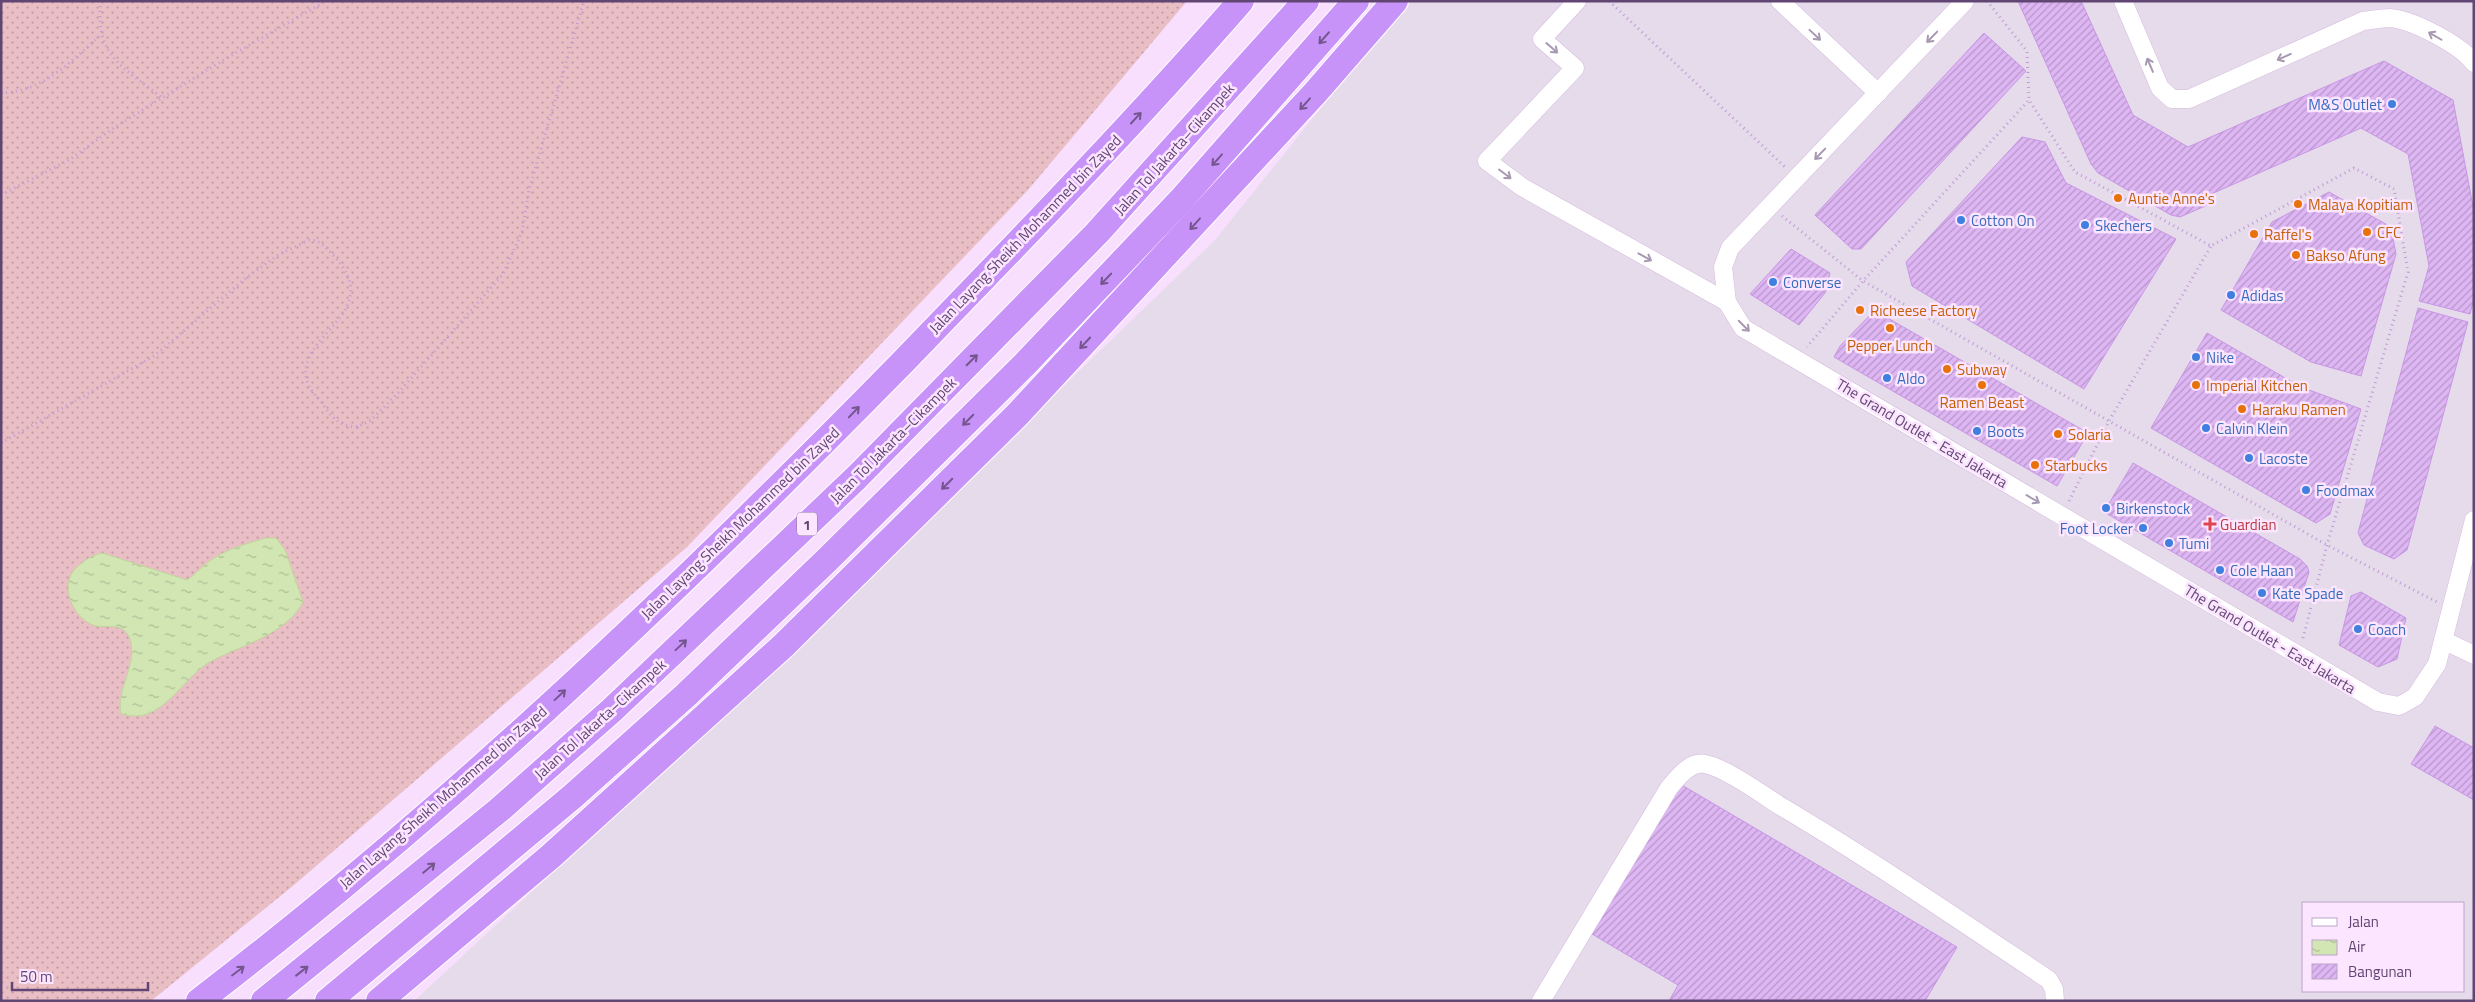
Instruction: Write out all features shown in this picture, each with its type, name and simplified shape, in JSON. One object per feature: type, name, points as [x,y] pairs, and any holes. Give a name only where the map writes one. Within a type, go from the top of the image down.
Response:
[{"type":"highway","name":"Jalan Layang Sheikh Mohammed bin Zayed","points":[[199,1001],[260,954],[492,758],[767,501],[999,264],[1188,62],[1241,1]]},
{"type":"highway","name":"Jalan Tol Jakarta–Cikampek","points":[[264,1001],[356,928],[513,798],[612,710],[842,492],[1097,233],[1306,1]]},
{"type":"highway","points":[[328,1001],[573,796],[686,695],[815,572],[1025,364],[1167,214],[1356,1]]},
{"type":"highway","points":[[379,1001],[551,856],[784,645],[1018,414],[1315,93],[1395,1]]},
{"type":"lane","points":[[1577,1],[1542,39],[1575,68],[1487,161],[1522,187],[1727,302]]},
{"type":"lane","points":[[1780,1],[1878,93]]},
{"type":"lane","name":"The Grand Outlet - East Jakarta","points":[[1966,1],[1730,248],[1723,267],[1727,302],[1743,328],[2378,702],[2399,706],[2415,697],[2437,664],[2451,609],[2469,554],[2474,520]]},
{"type":"lane","points":[[2123,1],[2160,88],[2172,99],[2189,99],[2363,21],[2390,18],[2416,25],[2467,54],[2474,64]]},
{"type":"lane","points":[[2443,640],[2474,655]]},
{"type":"lane","points":[[1541,1001],[1669,788],[1682,772],[1704,764],[1739,781],[1850,847],[2049,980],[2054,989],[2055,1001]]},
{"type":"path","points":[[101,1],[100,35],[106,48],[115,60],[162,98]]},
{"type":"path","points":[[1,195],[69,160],[162,98],[326,1]]},
{"type":"path","points":[[1,443],[154,356],[246,278],[278,255],[309,240],[323,245],[342,265],[349,284],[349,299],[346,310],[315,348],[306,368],[306,378],[332,419],[339,423],[358,427],[371,420],[398,393],[503,274],[514,253],[522,232],[529,190],[584,1]]},
{"type":"path","points":[[1609,1],[1797,178]]},
{"type":"path","points":[[1986,1],[2027,51],[2029,100],[2075,172],[2211,246]]},
{"type":"path","points":[[1,93],[30,89],[60,71],[100,35]]},
{"type":"path","points":[[1796,359],[1864,281],[2029,100]]},
{"type":"path","points":[[2062,516],[2109,421],[2211,246],[2354,168],[2394,190],[2408,272],[2326,545],[2299,655]]},
{"type":"path","points":[[1770,206],[1864,281],[2326,545],[2451,609]]},
{"type":"shaded area","points":[[1,1],[1187,1],[1028,190],[687,547],[294,885],[151,1001],[1,1001]]},
{"type":"shaded area","points":[[1407,1],[2474,1],[2474,1001],[414,1001],[714,723],[1215,240]]},
{"type":"water","points":[[266,538],[276,538],[285,550],[303,602],[295,614],[285,623],[261,638],[208,663],[169,700],[154,711],[138,716],[121,714],[121,696],[131,661],[131,643],[125,631],[120,628],[93,625],[79,615],[70,600],[68,591],[71,575],[76,568],[94,555],[102,553],[187,580],[208,562],[224,552]]},
{"type":"building","points":[[2018,1],[2081,1],[2133,115],[2188,147],[2384,61],[2453,100],[2474,212],[2474,298],[2470,314],[2419,301],[2429,266],[2408,154],[2361,128],[2209,195],[2212,203],[2180,217],[2171,215],[2098,173],[2091,164]]},
{"type":"building","points":[[1984,33],[2026,71],[1861,249],[1852,249],[1815,215]]},
{"type":"building","points":[[2022,137],[2045,142],[2066,183],[2176,239],[2084,389],[1912,286],[1906,262]]},
{"type":"building","points":[[2329,192],[2391,227],[2396,254],[2361,376],[2311,362],[2221,310],[2272,222]]},
{"type":"building","points":[[1791,249],[1830,273],[1825,293],[1799,325],[1750,294]]},
{"type":"building","points":[[2418,308],[2468,322],[2407,550],[2394,559],[2364,545],[2358,533]]},
{"type":"building","points":[[1879,313],[2088,433],[2057,486],[1834,357],[1840,346],[1871,314]]},
{"type":"building","points":[[2207,333],[2301,387],[2361,409],[2330,514],[2316,523],[2151,428]]},
{"type":"building","points":[[2133,463],[2300,559],[2307,566],[2309,572],[2293,622],[2104,512]]},
{"type":"building","points":[[2361,592],[2406,618],[2397,659],[2378,667],[2339,645],[2351,596]]},
{"type":"building","points":[[2435,726],[2474,748],[2474,800],[2411,764]]},
{"type":"building","points":[[1680,784],[1957,947],[1925,1001],[1669,1001],[1678,985],[1592,934]]},
{"type":"place","name":"M&S Outlet","points":[[2392,104]]},
{"type":"place","name":"Auntie Anne's","points":[[2118,198]]},
{"type":"place","name":"Malaya Kopitiam","points":[[2298,204]]},
{"type":"place","name":"Cotton On","points":[[1961,220]]},
{"type":"place","name":"Skechers","points":[[2085,225]]},
{"type":"place","name":"CFC","points":[[2367,232]]},
{"type":"place","name":"Raffel's","points":[[2254,234]]},
{"type":"place","name":"Bakso Afung","points":[[2296,255]]},
{"type":"place","name":"Converse","points":[[1773,282]]},
{"type":"place","name":"Adidas","points":[[2231,295]]},
{"type":"place","name":"Richeese Factory","points":[[1860,310]]},
{"type":"place","name":"Pepper Lunch","points":[[1890,328]]},
{"type":"place","name":"Nike","points":[[2196,357]]},
{"type":"place","name":"Subway","points":[[1947,369]]},
{"type":"place","name":"Aldo","points":[[1887,378]]},
{"type":"place","name":"Ramen Beast","points":[[1982,385]]},
{"type":"place","name":"Imperial Kitchen","points":[[2196,385]]},
{"type":"place","name":"Haraku Ramen","points":[[2242,409]]},
{"type":"place","name":"Calvin Klein","points":[[2206,428]]},
{"type":"place","name":"Boots","points":[[1977,431]]},
{"type":"place","name":"Solaria","points":[[2058,434]]},
{"type":"place","name":"Lacoste","points":[[2249,458]]},
{"type":"place","name":"Starbucks","points":[[2035,465]]},
{"type":"place","name":"Foodmax","points":[[2306,490]]},
{"type":"place","name":"Birkenstock","points":[[2106,508]]},
{"type":"place","name":"Guardian","points":[[2210,524]]},
{"type":"place","name":"Foot Locker","points":[[2143,528]]},
{"type":"place","name":"Tumi","points":[[2169,543]]},
{"type":"place","name":"Cole Haan","points":[[2220,570]]},
{"type":"place","name":"Kate Spade","points":[[2262,593]]},
{"type":"place","name":"Coach","points":[[2358,629]]}]
